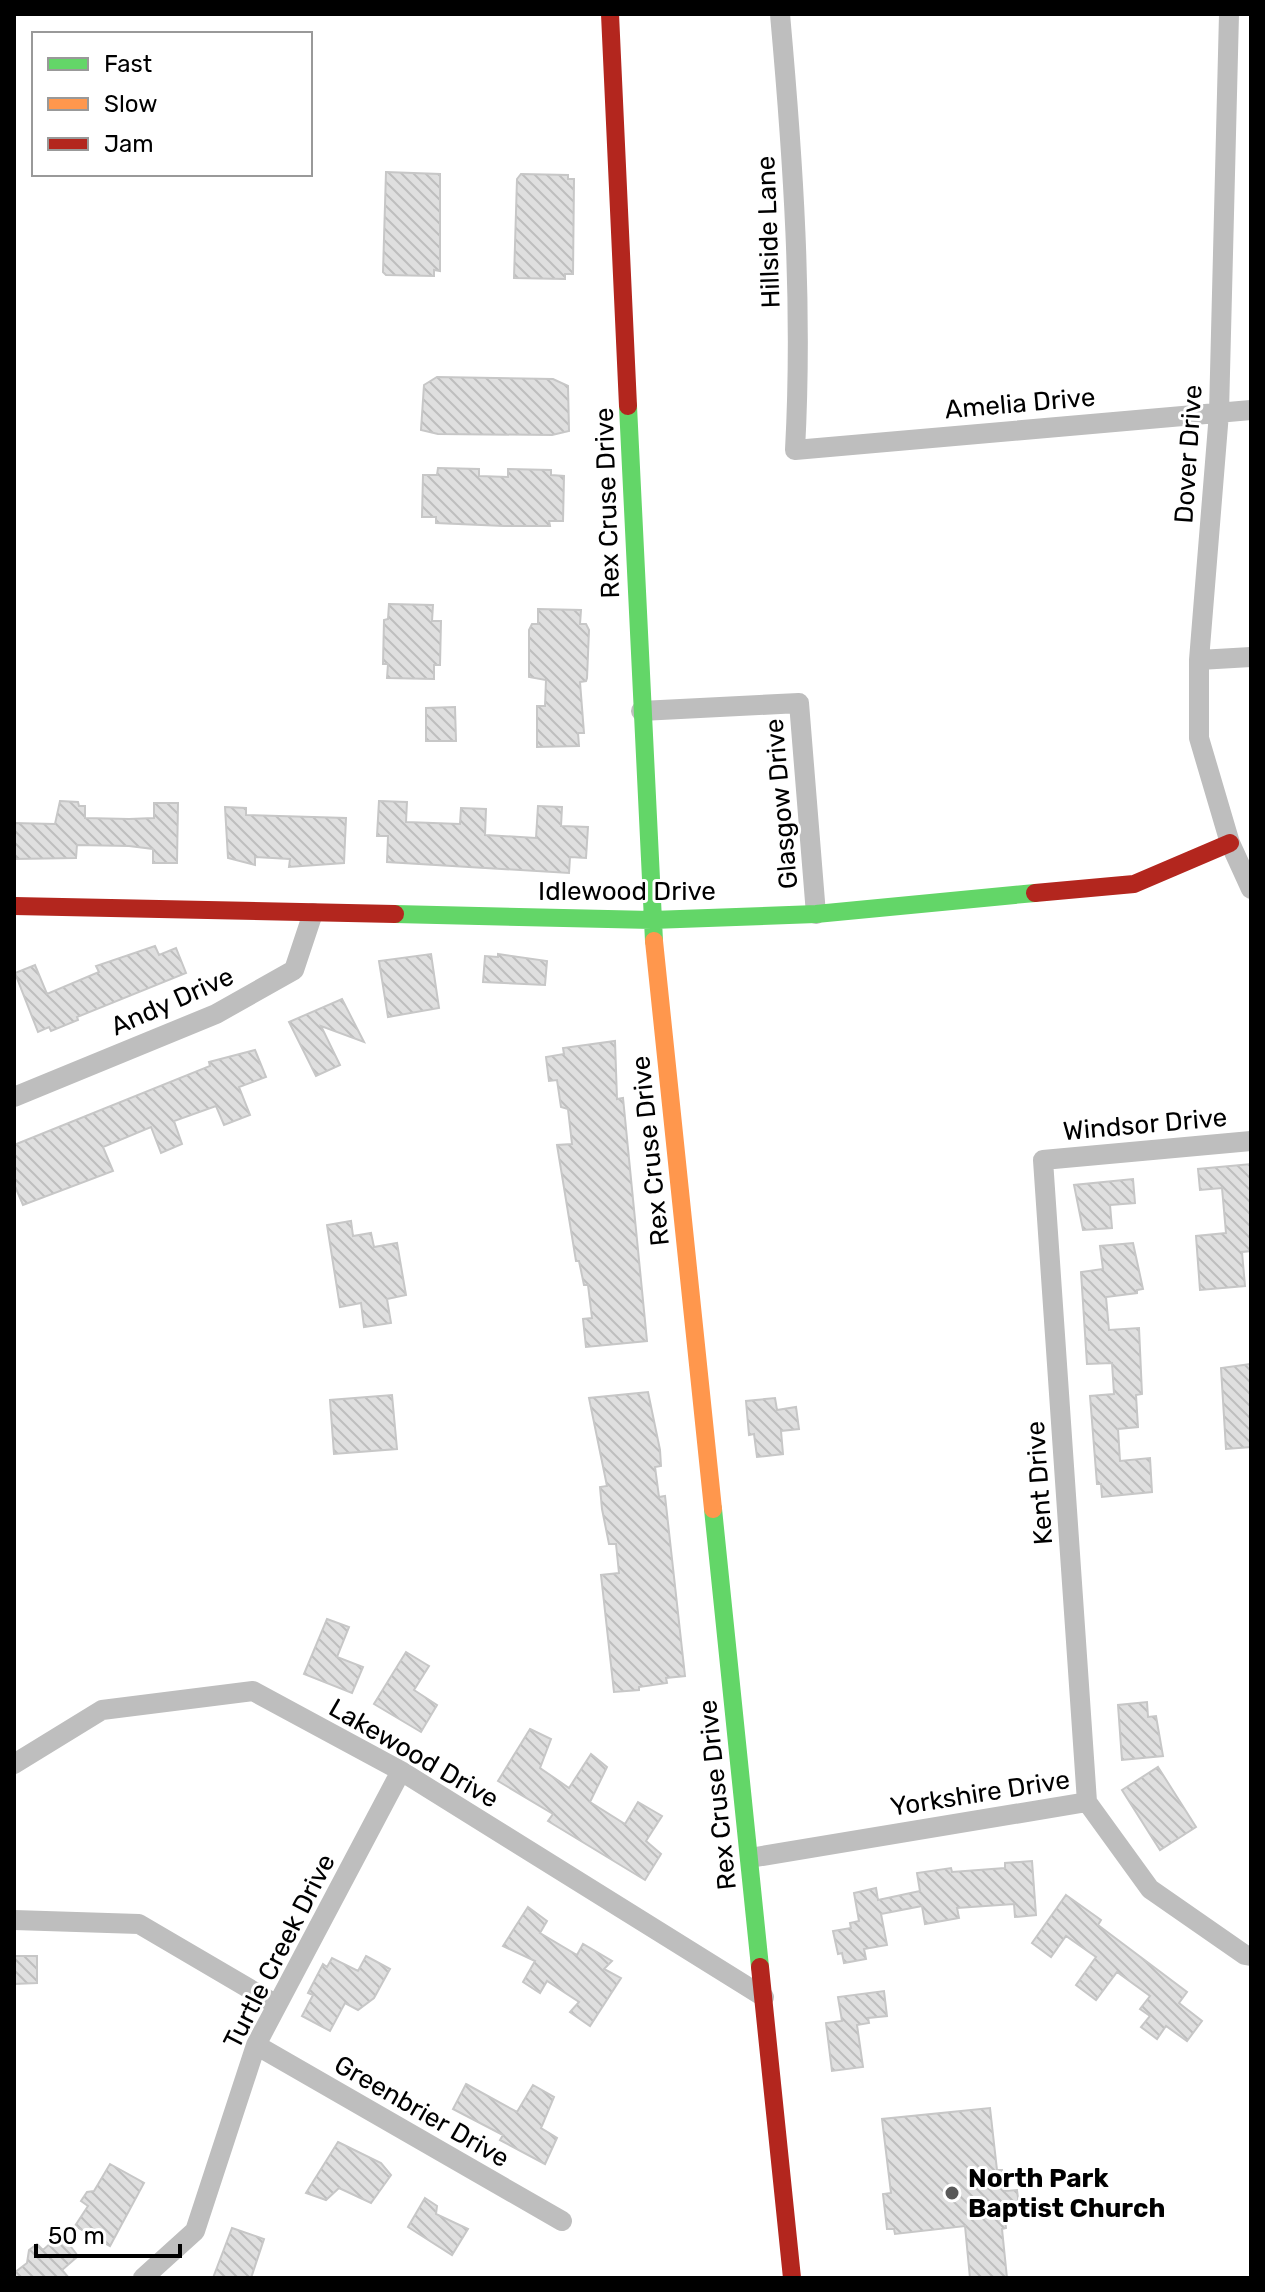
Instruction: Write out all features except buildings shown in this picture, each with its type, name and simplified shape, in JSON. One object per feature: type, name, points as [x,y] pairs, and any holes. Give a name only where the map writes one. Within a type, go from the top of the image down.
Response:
[{"type":"street","name":"Rex Cruse Drive","points":[[610,14],[652,920],[792,2278]]},
{"type":"street","name":"Hillside Lane","points":[[780,14],[795,178],[798,381],[795,450]]},
{"type":"street","name":"Dover Drive","points":[[1229,14],[1219,413],[1199,660],[1199,738],[1230,843],[1251,889]]},
{"type":"street","name":"Amelia Drive","points":[[795,450],[1251,410]]},
{"type":"street","points":[[1199,660],[1251,657]]},
{"type":"street","name":"Glasgow Drive","points":[[641,711],[799,703],[816,914]]},
{"type":"street","name":"Idlewood Drive","points":[[14,906],[652,920],[816,914],[1134,884],[1230,843]]},
{"type":"street","name":"Andy Drive","points":[[14,1097],[216,1014],[294,970],[313,913]]},
{"type":"street","name":"Windsor Drive","points":[[1043,1160],[1251,1141]]},
{"type":"street","name":"Kent Drive","points":[[1043,1160],[1087,1802]]},
{"type":"street","name":"Lakewood Drive","points":[[14,1764],[102,1710],[253,1691],[401,1771],[764,1997]]},
{"type":"street","name":"Turtle Creek Drive","points":[[143,2278],[195,2231],[256,2045],[401,1771]]},
{"type":"street","name":"Yorkshire Drive","points":[[750,1858],[1087,1802],[1150,1889],[1245,1955],[1251,1956]]},
{"type":"street","points":[[14,1920],[139,1924],[277,2005]]},
{"type":"street","name":"Greenbrier Drive","points":[[256,2045],[562,2221]]},
{"type":"traffic: fast","points":[[628,406],[654,941]]},
{"type":"traffic: fast","points":[[395,914],[652,920],[816,914],[1035,893]]},
{"type":"traffic: fast","points":[[713,1509],[760,1967]]},
{"type":"traffic: slow","points":[[654,941],[713,1509]]},
{"type":"traffic: jam","points":[[610,14],[628,406]]},
{"type":"traffic: jam","points":[[1035,893],[1134,884],[1230,843]]},
{"type":"traffic: jam","points":[[14,906],[395,914]]},
{"type":"traffic: jam","points":[[760,1967],[792,2278]]},
{"type":"place","name":"North Park Baptist Church","points":[[952,2193]]}]
